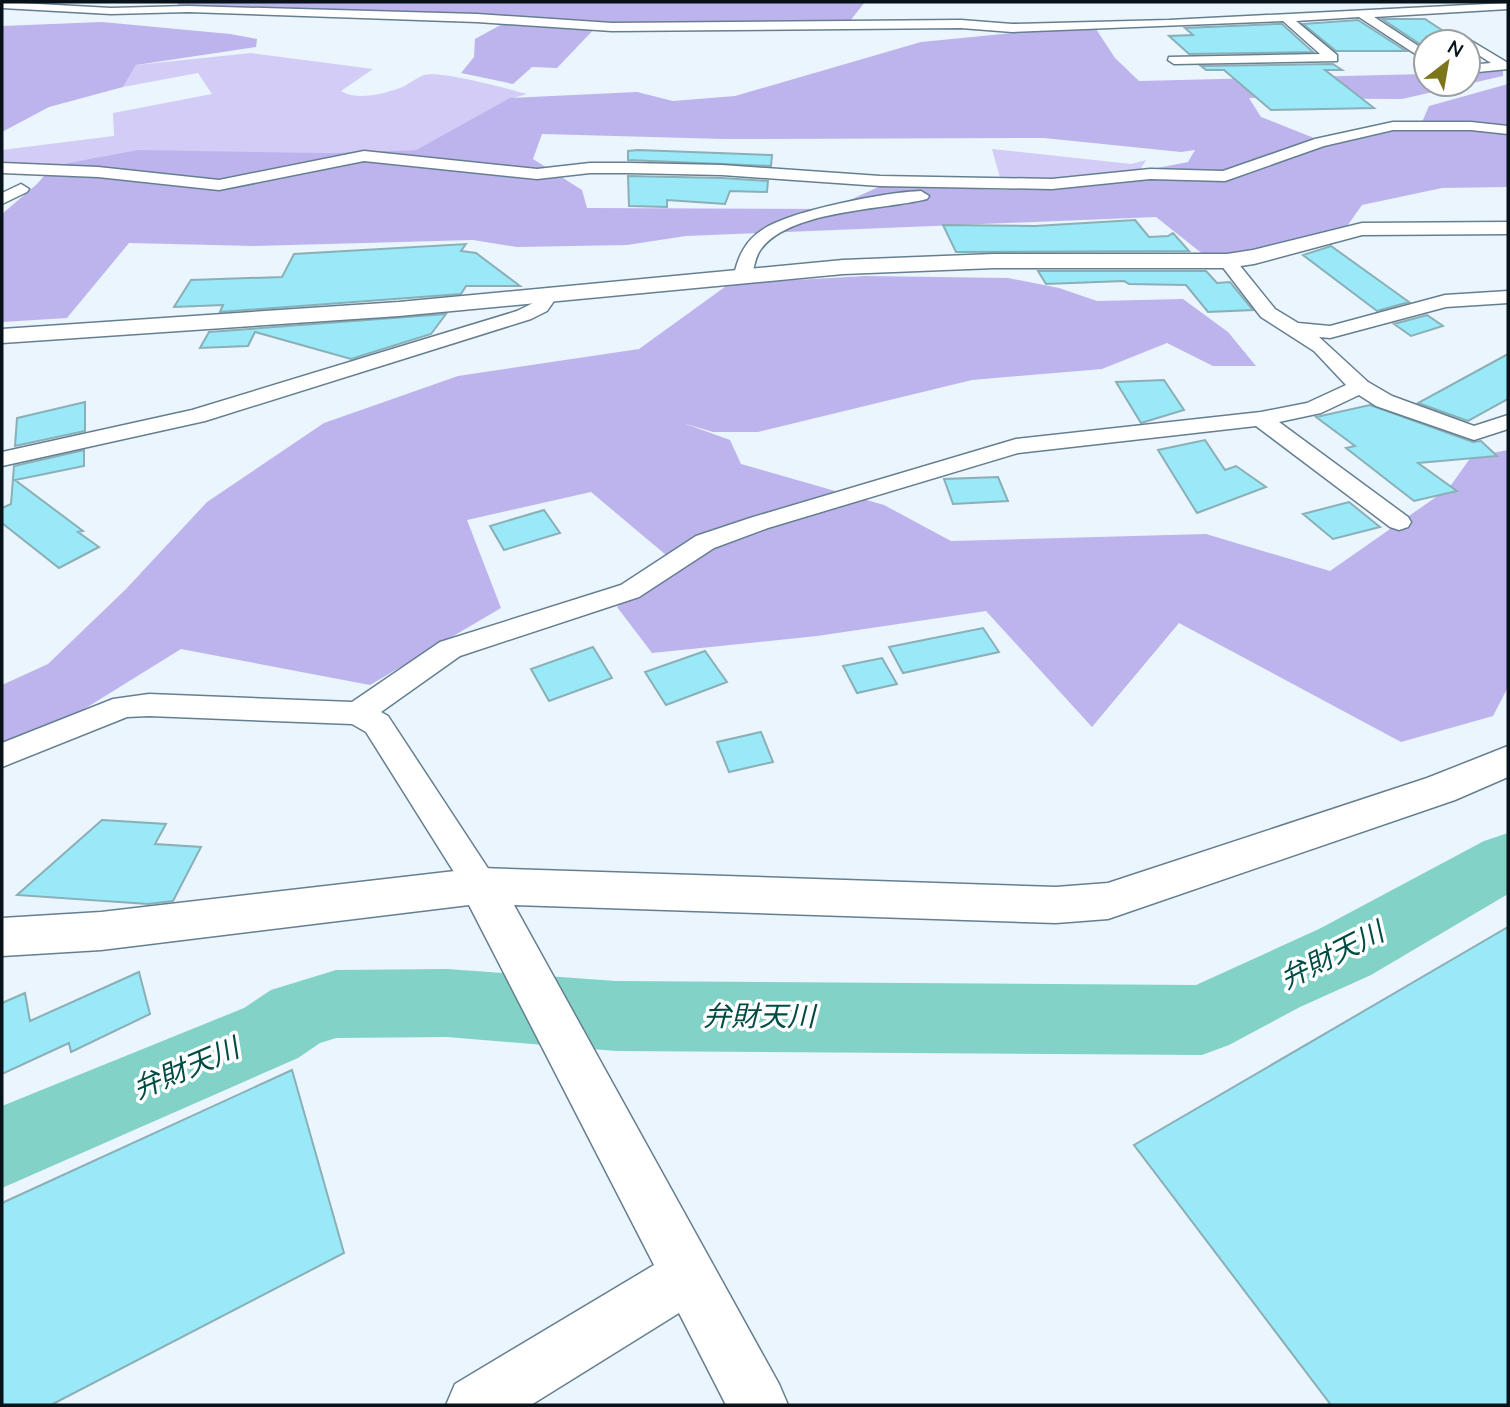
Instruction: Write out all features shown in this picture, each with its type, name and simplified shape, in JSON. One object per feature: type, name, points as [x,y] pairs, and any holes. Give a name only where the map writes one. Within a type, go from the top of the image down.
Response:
[{"type":"street","points":[[2,5],[111,11],[188,9],[477,18],[612,27],[961,24],[1012,28],[1508,6]]},
{"type":"street","points":[[2,13],[36,7]]},
{"type":"street","points":[[1417,10],[1436,23]]},
{"type":"street","points":[[1359,12],[1412,48]]},
{"type":"street","points":[[1142,24],[1171,56],[1332,58],[1284,16]]},
{"type":"street","points":[[1482,52],[1504,66],[1482,68]]},
{"type":"street","points":[[2,168],[98,172],[219,185],[364,156],[537,174],[590,168],[722,170],[994,185],[1052,184],[1150,174],[1225,176],[1320,142],[1393,126],[1471,126],[1508,130]]},
{"type":"street","points":[[743,275],[744,263],[751,249],[771,232],[805,215],[912,196],[984,197],[992,193],[994,185]]},
{"type":"street","points":[[2,199],[21,190]]},
{"type":"street","points":[[2,336],[399,309],[843,267],[981,261],[1227,261],[1254,257],[1362,229],[1508,228]]},
{"type":"street","points":[[1227,261],[1268,313],[1321,347],[1360,387],[1384,401],[1474,433],[1508,422]]},
{"type":"street","points":[[2,459],[197,416],[524,315],[540,307],[550,294]]},
{"type":"street","points":[[1294,329],[1330,332],[1445,302],[1508,297]]},
{"type":"street","points":[[358,713],[450,649],[630,591],[705,542],[759,523],[1016,446],[1261,419],[1312,408],[1360,387]]},
{"type":"street","points":[[1261,419],[1399,522]]},
{"type":"street","points":[[2,755],[124,707],[149,705],[358,713],[377,724],[481,886],[509,936],[557,1031],[758,1405]]},
{"type":"street","points":[[2,937],[101,931],[481,886],[1056,905],[1108,901],[1441,789],[1508,761]]},
{"type":"street","points":[[476,1405],[688,1276]]},
{"type":"shaded area","points":[[177,2],[865,2],[850,21],[599,24],[557,68],[532,67],[513,84],[461,73],[474,57],[475,39],[513,18],[180,8]]},
{"type":"shaded area","points":[[102,22],[230,34],[257,39],[256,47],[136,65],[123,87],[49,107],[2,132],[2,26]]},
{"type":"shaded area","points":[[1096,29],[1115,58],[1139,81],[1412,74],[1412,97],[1402,99],[1249,98],[1261,117],[1314,138],[1388,122],[1422,122],[1429,106],[1458,98],[1482,98],[1482,91],[1508,84],[1508,187],[1442,188],[1362,205],[1345,229],[1257,252],[1204,255],[1156,217],[686,236],[627,245],[517,247],[473,240],[254,246],[129,243],[67,318],[2,322],[2,214],[37,184],[53,166],[138,150],[321,153],[416,150],[510,98],[637,92],[673,101],[735,96],[921,42],[1023,32]],"holes":[[[542,134],[724,139],[1044,138],[1181,152],[1195,150],[1188,162],[1055,188],[1003,190],[883,185],[830,209],[587,208],[582,190],[533,159]]]},
{"type":"shaded area","points":[[251,53],[373,69],[341,91],[355,96],[386,92],[403,87],[424,75],[433,74],[527,94],[510,99],[416,150],[321,153],[51,170],[2,168],[2,150],[114,136],[113,113],[212,94],[198,73],[123,87],[136,65]]},
{"type":"shaded area","points":[[1503,70],[1503,76],[1482,81],[1482,71]]},
{"type":"shaded area","points":[[992,149],[1131,164],[1146,160],[1137,175],[1002,185]]},
{"type":"shaded area","points":[[865,276],[1008,278],[1059,288],[1097,301],[1183,299],[1228,332],[1256,366],[1213,366],[1167,343],[1102,369],[972,380],[758,432],[713,432],[683,423],[730,440],[741,464],[884,505],[951,541],[1206,534],[1330,571],[1449,488],[1471,457],[1508,450],[1508,687],[1493,716],[1401,742],[1179,623],[1092,727],[986,611],[817,636],[652,653],[617,607],[666,555],[591,492],[467,520],[501,608],[370,685],[181,649],[2,760],[2,685],[48,664],[126,589],[207,502],[324,423],[458,376],[639,349],[729,284]]},
{"type":"building","points":[[1382,19],[1425,19],[1439,28],[1412,28],[1412,39]]},
{"type":"building","points":[[1358,20],[1406,51],[1336,51],[1303,24]]},
{"type":"building","points":[[1282,24],[1313,52],[1189,54],[1169,36],[1193,35],[1185,28]]},
{"type":"building","points":[[1333,64],[1342,70],[1325,70],[1374,108],[1271,110],[1224,70],[1206,70],[1201,66]]},
{"type":"building","points":[[628,151],[772,155],[771,166],[628,160]]},
{"type":"building","points":[[628,176],[768,181],[767,192],[730,191],[725,204],[667,200],[667,207],[629,206]]},
{"type":"building","points":[[1135,220],[1149,237],[1168,236],[1173,233],[1189,251],[956,252],[943,225],[1035,226]]},
{"type":"building","points":[[466,244],[461,251],[476,253],[520,286],[466,286],[461,294],[220,312],[223,305],[174,307],[191,280],[282,277],[294,254]]},
{"type":"building","points":[[1331,246],[1409,302],[1377,311],[1303,255]]},
{"type":"building","points":[[1038,271],[1206,271],[1217,283],[1230,282],[1253,310],[1208,312],[1186,285],[1129,284],[1124,281],[1046,284]]},
{"type":"building","points":[[446,314],[431,334],[351,359],[255,332],[248,346],[200,348],[209,332]]},
{"type":"building","points":[[1427,315],[1443,326],[1411,336],[1394,324]]},
{"type":"building","points":[[1508,354],[1508,399],[1468,421],[1418,403]]},
{"type":"building","points":[[1164,380],[1184,410],[1141,423],[1116,382]]},
{"type":"building","points":[[85,402],[85,431],[15,446],[17,418]]},
{"type":"building","points":[[1370,405],[1473,442],[1481,441],[1497,456],[1418,463],[1457,491],[1414,501],[1346,448],[1355,446],[1316,417]]},
{"type":"building","points":[[1205,440],[1225,470],[1236,466],[1266,487],[1197,513],[1158,450]]},
{"type":"building","points":[[84,450],[84,466],[15,480],[83,531],[78,532],[99,547],[59,568],[2,523],[2,508],[11,504],[14,466]]},
{"type":"building","points":[[998,477],[1008,501],[953,504],[944,479]]},
{"type":"building","points":[[1349,502],[1380,527],[1333,539],[1303,514]]},
{"type":"building","points":[[544,510],[560,533],[504,550],[490,526]]},
{"type":"building","points":[[983,628],[999,652],[903,673],[889,647]]},
{"type":"building","points":[[593,647],[612,678],[549,701],[531,669]]},
{"type":"building","points":[[705,651],[727,682],[666,705],[645,672]]},
{"type":"building","points":[[882,658],[897,684],[857,693],[843,666]]},
{"type":"building","points":[[761,732],[773,762],[729,772],[717,742]]},
{"type":"building","points":[[102,820],[166,824],[155,844],[201,847],[173,901],[148,904],[17,895]]},
{"type":"building","points":[[1508,927],[1508,1405],[1331,1405],[1134,1145]]},
{"type":"building","points":[[139,972],[150,1014],[71,1052],[69,1043],[2,1074],[2,1003],[25,993],[30,1021]]},
{"type":"building","points":[[292,1070],[344,1253],[51,1405],[2,1405],[2,1203]]},
{"type":"waterway","name":"弁財天川","points":[[2,1147],[271,1033],[298,1015],[336,1004],[447,1003],[616,1016],[1202,1020],[1274,983],[1345,952],[1508,861]]}]
